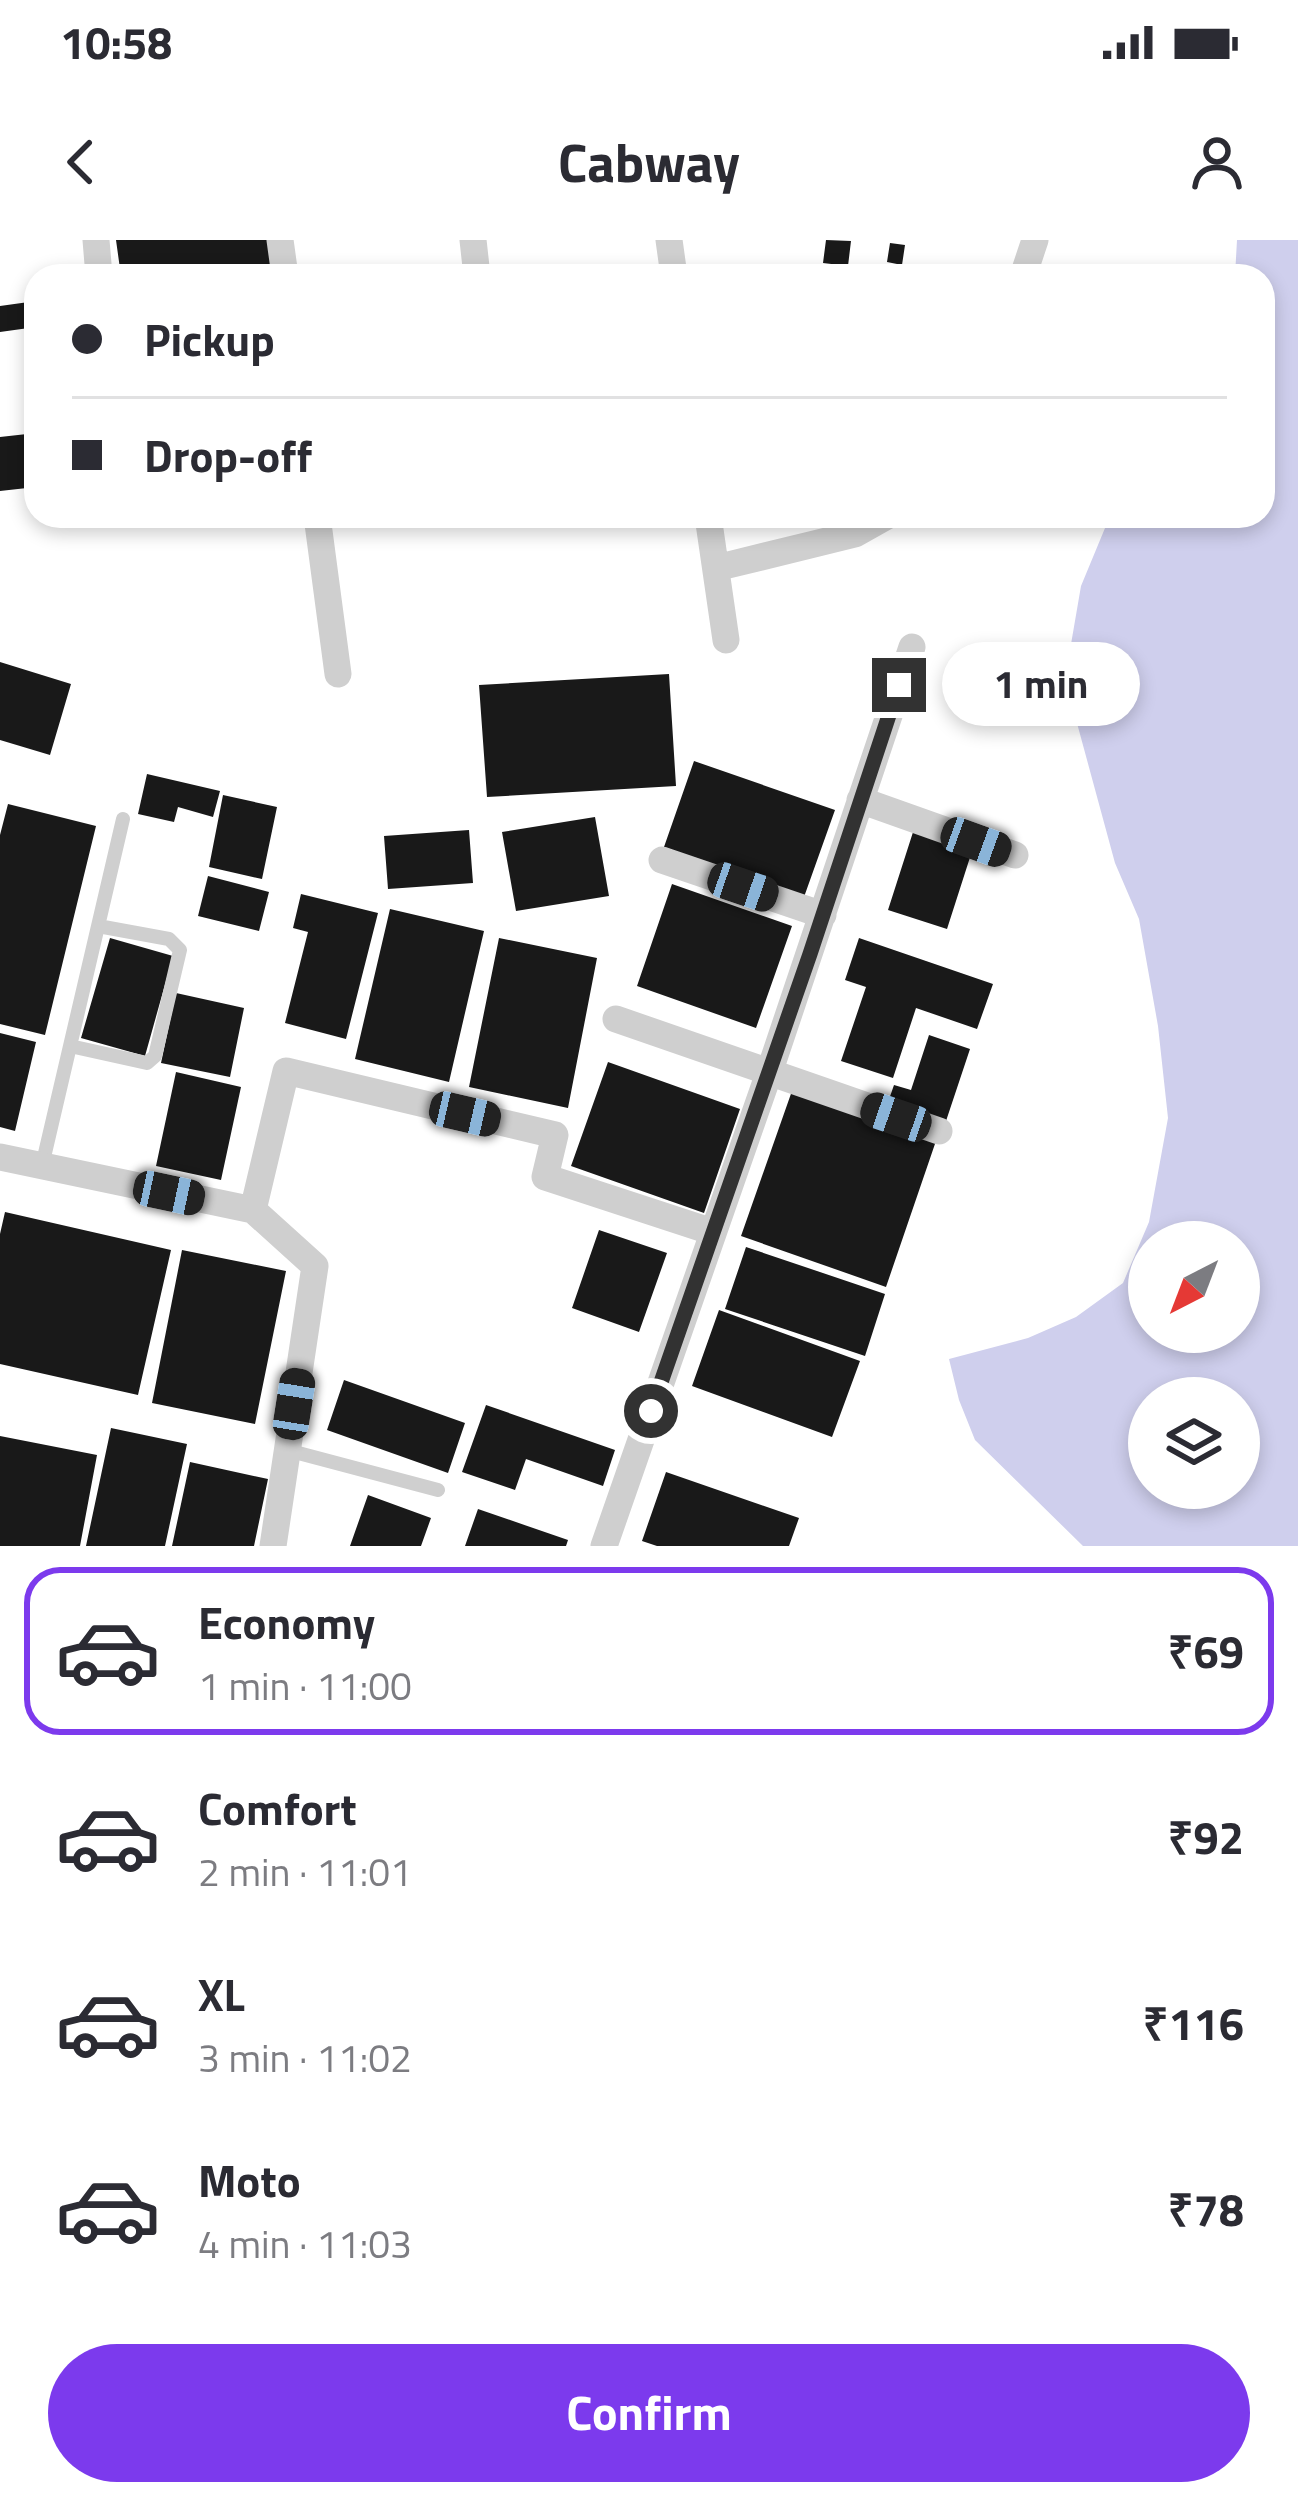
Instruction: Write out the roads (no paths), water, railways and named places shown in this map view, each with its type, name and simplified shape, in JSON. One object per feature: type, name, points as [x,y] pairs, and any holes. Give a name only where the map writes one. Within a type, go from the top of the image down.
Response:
[{"type":"street","points":[[319,528],[338,674]]},
{"type":"street","points":[[711,528],[726,640]]},
{"type":"street","points":[[716,568],[866,528]]},
{"type":"street","points":[[604,1546],[824,915],[912,647]]},
{"type":"street","points":[[860,800],[1015,855]]},
{"type":"street","points":[[662,860],[824,915]]},
{"type":"street","points":[[616,1019],[939,1131]]},
{"type":"street","points":[[253,1210],[286,1072],[554,1136],[544,1177],[713,1232]]},
{"type":"street","points":[[0,1157],[253,1210],[315,1266],[273,1546]]},
{"type":"lane","points":[[43,1166],[123,819]]},
{"type":"lane","points":[[70,1046],[147,1063],[155,1057],[180,950],[169,939],[98,926]]},
{"type":"lane","points":[[287,1450],[438,1490]]},
{"type":"water","points":[[1237,240],[1298,240],[1298,1546],[1083,1546],[975,1440],[959,1400],[949,1359],[1028,1338],[1076,1317],[1123,1283],[1128,1271],[1128,1353],[1260,1353],[1260,1221],[1149,1221],[1168,1118],[1158,1026],[1139,919],[1115,863],[1065,679],[1081,586],[1105,528],[1275,528],[1275,264],[1236,264]]}]
